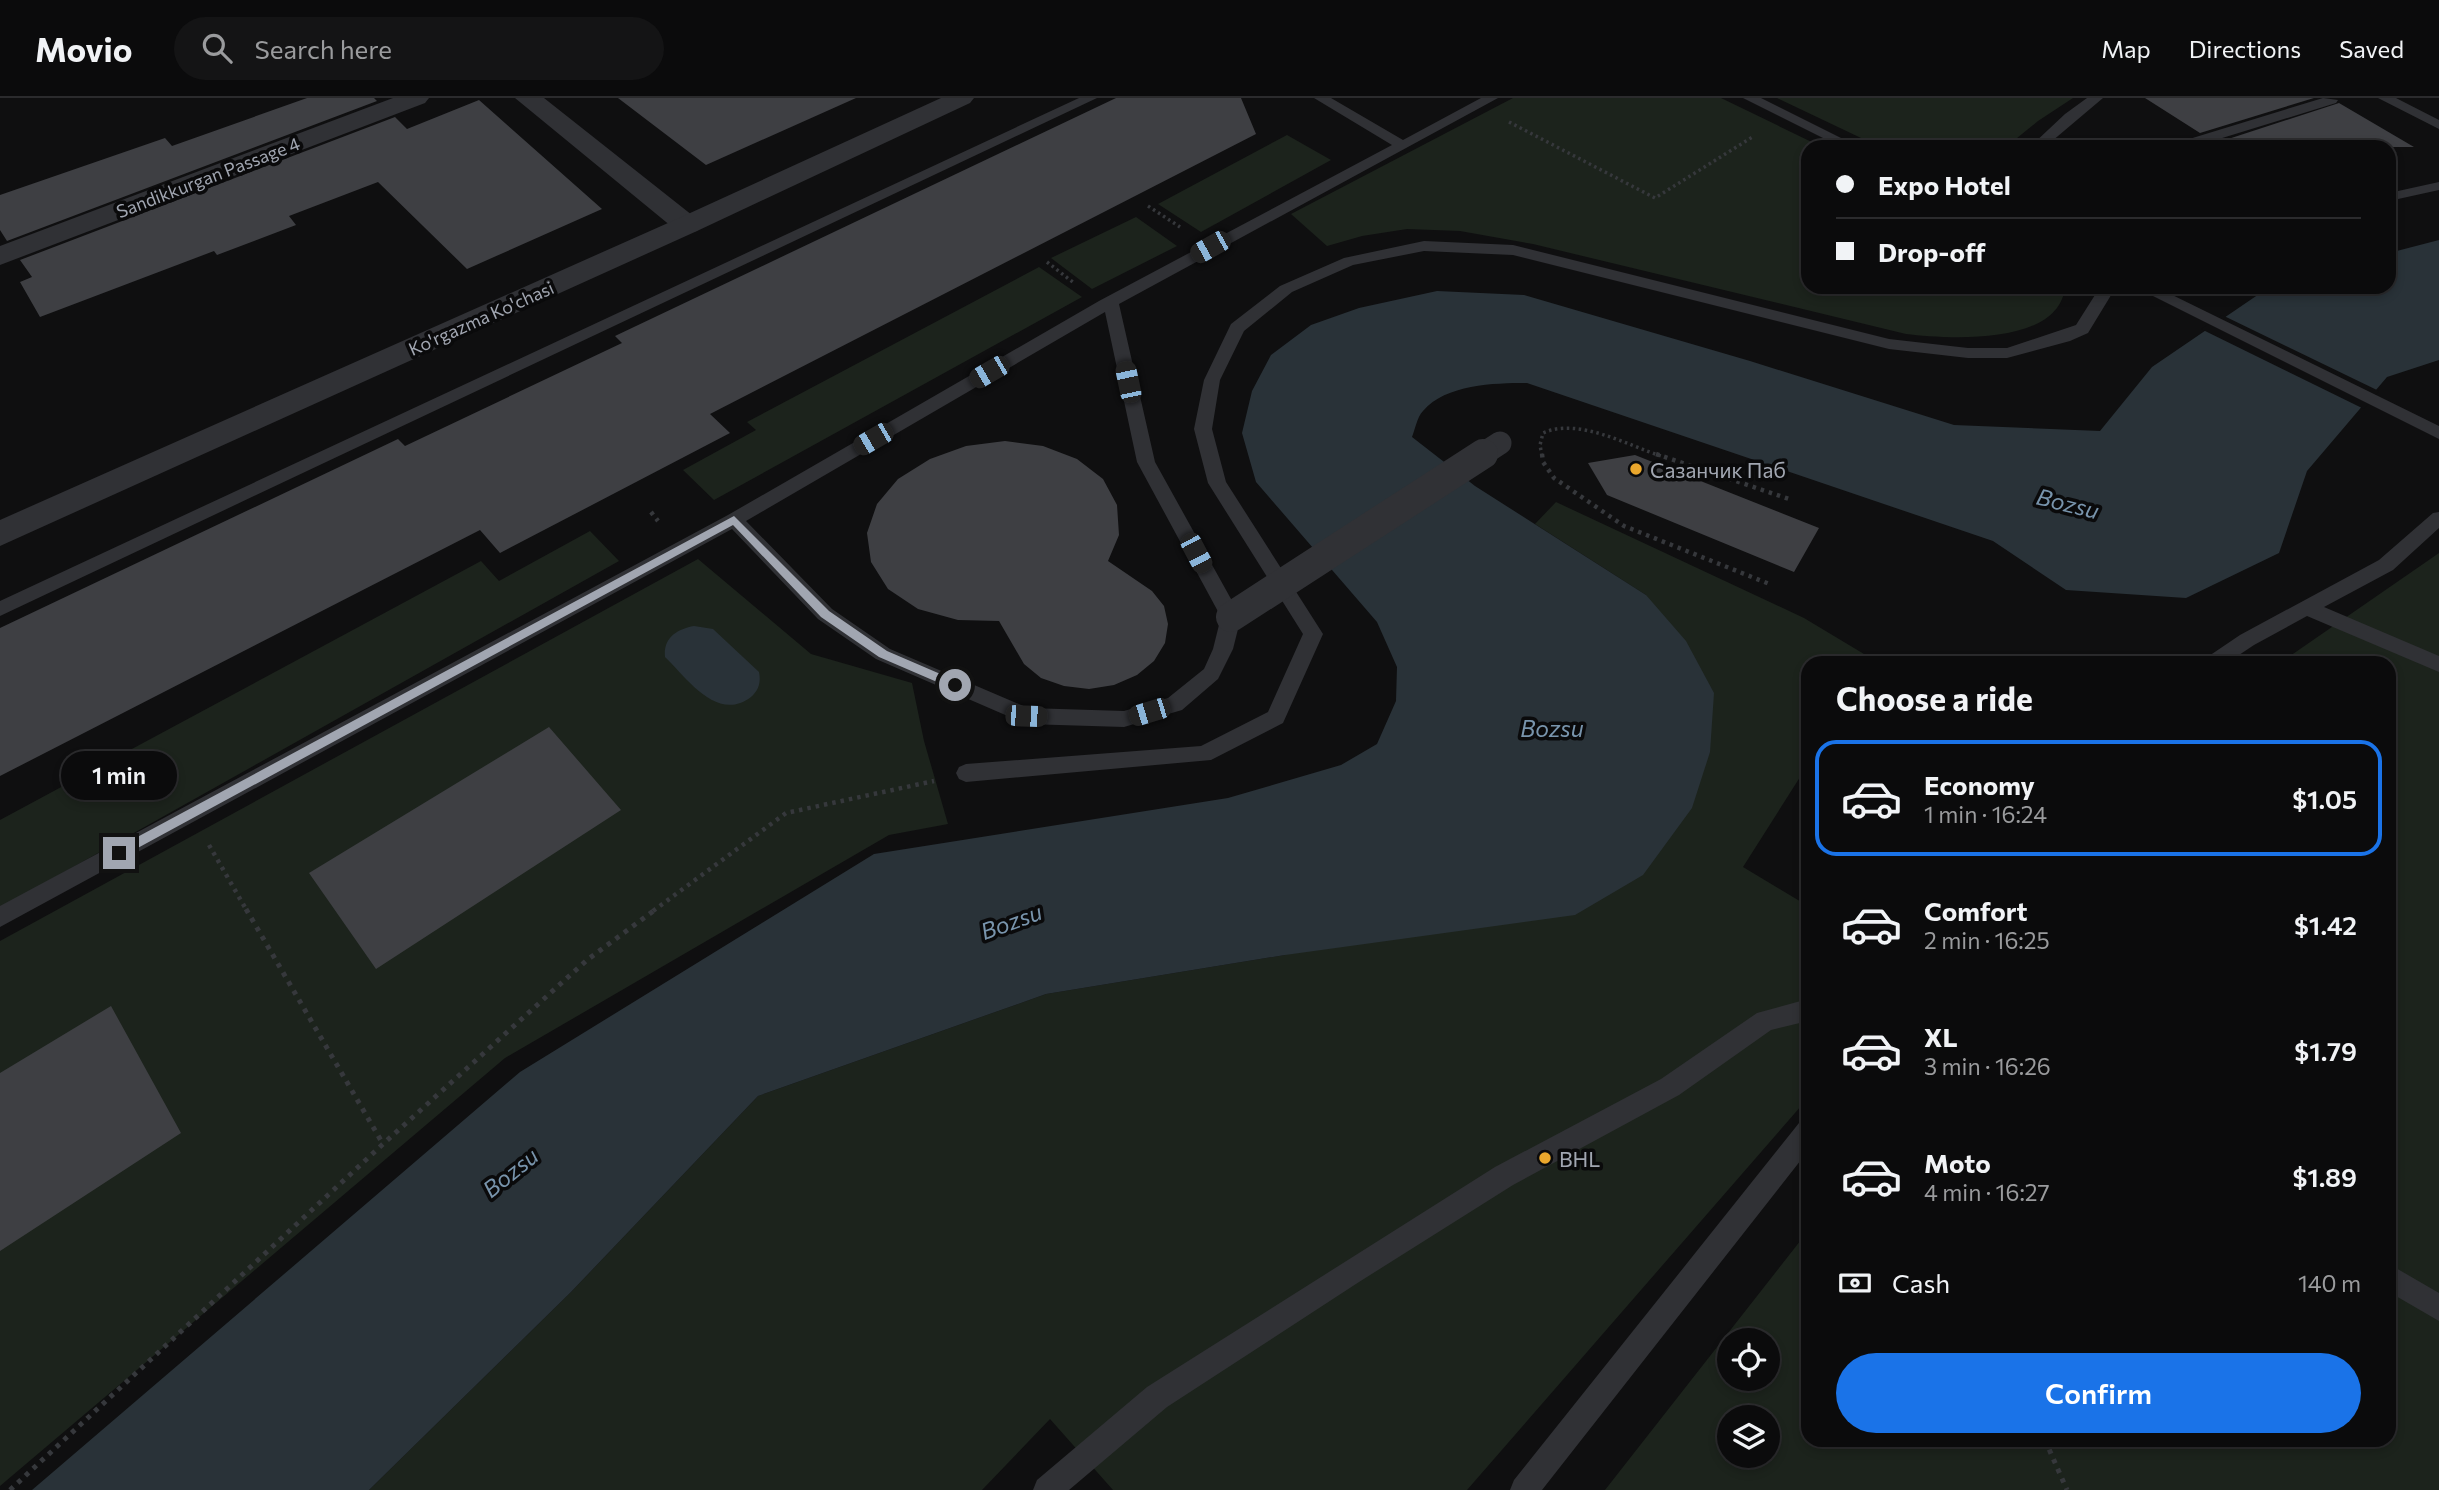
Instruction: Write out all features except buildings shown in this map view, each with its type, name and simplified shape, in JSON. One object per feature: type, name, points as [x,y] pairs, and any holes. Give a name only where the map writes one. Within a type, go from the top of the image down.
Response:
[{"type":"street","name":"Sandikkurgаn Passage 4","points":[[0,256],[416,98]]},
{"type":"street","points":[[528,98],[687,225]]},
{"type":"street","name":"Ko'rgazma Ko'chasi","points":[[0,534],[687,225],[961,98]]},
{"type":"street","points":[[1231,617],[1500,443]]},
{"type":"lane","points":[[0,609],[1090,98]]},
{"type":"lane","points":[[1321,98],[1402,145]]},
{"type":"lane","points":[[1750,98],[1837,140]]},
{"type":"lane","points":[[2045,140],[2096,98]]},
{"type":"lane","points":[[2385,98],[2439,125]]},
{"type":"lane","points":[[2201,140],[2331,100]]},
{"type":"lane","points":[[0,917],[734,520],[1111,302],[1484,102]]},
{"type":"lane","points":[[2396,195],[2439,186]]},
{"type":"lane","points":[[966,774],[1044,765],[1204,754],[1276,717],[1314,634],[1217,483],[1203,429],[1212,380],[1237,328],[1286,289],[1349,261],[1424,246],[1513,250],[1889,344],[1968,353],[2007,353],[2073,333],[2082,329],[2104,294]]},
{"type":"lane","points":[[2158,294],[2439,433]]},
{"type":"lane","points":[[734,520],[825,614],[883,654],[1026,716],[1124,719],[1175,704],[1211,674],[1223,649],[1231,617],[1146,462],[1111,302]]},
{"type":"lane","points":[[2223,656],[2247,640],[2386,565],[2439,518]]},
{"type":"lane","points":[[2308,608],[2439,664]]},
{"type":"lane","points":[[1047,1490],[1157,1397],[1350,1273],[1504,1176],[1670,1087],[1765,1021],[1801,1012]]},
{"type":"lane","points":[[1524,1490],[1801,1140]]},
{"type":"lane","points":[[2396,1281],[2439,1308]]},
{"type":"path","points":[[1484,102],[1655,198],[1787,116]]},
{"type":"path","points":[[1772,585],[1624,526],[1554,478],[1544,462],[1540,444],[1543,433],[1554,428],[1584,430],[1789,499]]},
{"type":"path","points":[[10,1490],[383,1144],[587,960],[786,813],[966,774]]},
{"type":"path","points":[[191,814],[383,1144]]},
{"type":"path","points":[[2048,1447],[2067,1490]]},
{"type":"shaded area","points":[[1513,98],[1721,98],[1808,140],[1801,140],[1801,294],[2062,294],[2058,306],[2044,320],[2023,329],[1974,337],[1906,334],[1533,244],[1460,231],[1407,229],[1362,236],[1327,246],[1291,214]]},
{"type":"shaded area","points":[[1777,98],[2073,98],[2015,140],[1865,140]]},
{"type":"shaded area","points":[[1287,135],[1331,160],[1201,232],[1158,204]]},
{"type":"shaded area","points":[[1136,217],[1177,246],[1092,289],[1051,258]]},
{"type":"shaded area","points":[[1039,267],[1082,297],[714,500],[683,470],[756,430],[747,422]]},
{"type":"shaded area","points":[[1556,502],[1804,618],[1867,656],[1801,656],[1801,776],[1743,867],[1801,902],[1801,1106],[1467,1490],[1113,1490],[1050,1419],[982,1490],[369,1490],[571,1292],[758,1096],[1046,994],[1285,955],[1646,595],[1535,524]]},
{"type":"shaded area","points":[[590,531],[619,561],[0,908],[0,820],[481,561],[499,581]]},
{"type":"shaded area","points":[[2439,553],[2439,1490],[1605,1490],[1717,1347],[1717,1391],[1780,1391],[1780,1328],[1732,1328],[1801,1240],[1801,1447],[2396,1447],[2396,656],[2290,656]]},
{"type":"shaded area","points":[[698,559],[811,654],[912,683],[924,741],[948,824],[889,835],[505,1058],[0,1486],[0,941]]},
{"type":"water","name":"Bozsu","points":[[2439,240],[2439,360],[2387,377],[2307,471],[2279,553],[2186,598],[2066,590],[1993,541],[1527,383],[1472,387],[1444,395],[1421,414],[1412,437],[1475,486],[1646,595],[1686,641],[1714,693],[1710,752],[1692,808],[1643,875],[1575,915],[1285,955],[1046,994],[758,1096],[571,1292],[369,1490],[32,1490],[520,1072],[874,854],[1228,798],[1341,765],[1377,744],[1396,701],[1397,667],[1377,622],[1256,482],[1242,433],[1252,391],[1271,355],[1311,325],[1359,308],[1437,291],[1524,295],[1750,361],[1954,425],[2100,431],[2152,367],[2259,294],[2396,294],[2396,251]]},
{"type":"water","points":[[694,626],[713,629],[759,672],[759,686],[751,697],[738,704],[726,705],[715,701],[693,686],[665,657],[666,645],[672,636],[682,629]]},
{"type":"pier","points":[[2222,315],[2379,391],[2364,409],[2201,329]]},
{"type":"place","name":"Сазанчик Паб","points":[[1636,469]]},
{"type":"place","name":"BHL","points":[[1545,1158]]},
{"type":"route","points":[[119,853],[734,520],[825,614],[883,654],[955,685]]}]
